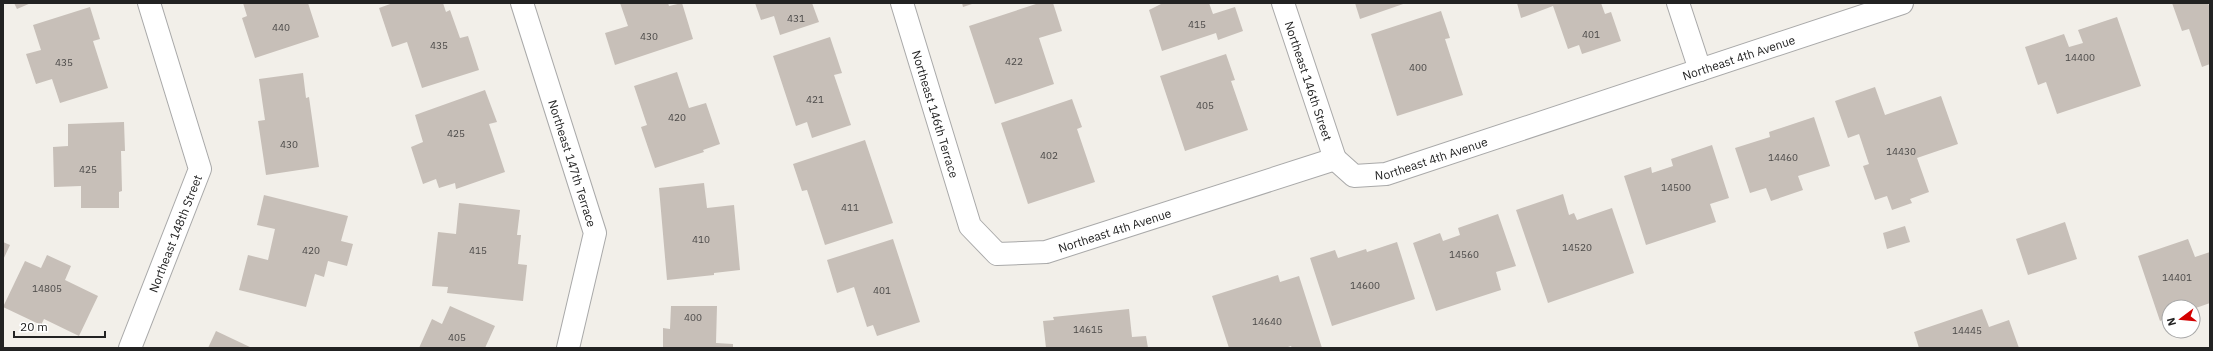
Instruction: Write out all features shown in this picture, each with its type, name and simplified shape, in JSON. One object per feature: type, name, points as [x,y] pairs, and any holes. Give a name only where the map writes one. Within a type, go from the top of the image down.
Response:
[{"type":"street","name":"Northeast 148th Street","points":[[130,348],[200,169],[149,3]]},
{"type":"street","name":"Northeast 147th Terrace","points":[[522,3],[595,233],[568,348]]},
{"type":"street","name":"Northeast 146th Terrace","points":[[902,3],[970,226]]},
{"type":"street","name":"Northeast 146th Street","points":[[1283,3],[1335,159]]},
{"type":"street","points":[[1678,3],[1700,70]]},
{"type":"street","name":"Northeast 4th Avenue","points":[[970,226],[997,254],[1046,252],[1335,159],[1354,176],[1386,174],[1902,3]]},
{"type":"building","points":[[14,3],[31,3],[17,9]]},
{"type":"building","points":[[243,3],[308,3],[319,37],[255,58],[242,18],[247,16]]},
{"type":"building","points":[[393,3],[443,3],[446,12],[450,10],[460,38],[468,36],[479,70],[422,88],[407,42],[392,47],[379,8]]},
{"type":"building","points":[[620,3],[668,3],[669,6],[682,3],[693,39],[615,65],[605,33],[628,26]]},
{"type":"building","points":[[755,3],[812,3],[819,22],[780,35],[774,16],[761,20]]},
{"type":"building","points":[[962,3],[975,3],[963,7]]},
{"type":"building","points":[[1039,3],[1053,3],[1062,31],[1039,38],[1054,84],[995,104],[969,26]]},
{"type":"building","points":[[1163,3],[1209,3],[1213,14],[1235,7],[1243,31],[1218,40],[1216,33],[1162,51],[1149,10]]},
{"type":"building","points":[[1355,3],[1406,3],[1360,19]]},
{"type":"building","points":[[1517,3],[1601,3],[1605,14],[1611,12],[1621,41],[1582,54],[1579,45],[1568,49],[1553,6],[1521,18]]},
{"type":"building","points":[[2172,3],[2208,3],[2210,8],[2210,64],[2202,67],[2189,29],[2182,31]]},
{"type":"building","points":[[90,7],[100,39],[93,41],[108,88],[60,103],[52,79],[36,84],[26,54],[41,50],[33,25]]},
{"type":"building","points":[[1441,11],[1450,38],[1445,39],[1463,95],[1397,116],[1371,34]]},
{"type":"building","points":[[2117,17],[2141,86],[2057,114],[2046,82],[2038,85],[2025,47],[2064,34],[2069,47],[2083,43],[2078,30]]},
{"type":"building","points":[[830,37],[842,73],[834,75],[851,125],[812,138],[807,122],[796,126],[773,56]]},
{"type":"building","points":[[1226,54],[1235,80],[1231,81],[1248,130],[1185,151],[1160,76]]},
{"type":"building","points":[[677,72],[689,108],[706,103],[720,144],[703,150],[704,152],[655,168],[641,127],[647,125],[634,86]]},
{"type":"building","points":[[303,73],[306,98],[309,97],[319,167],[266,175],[258,121],[265,120],[259,79]]},
{"type":"building","points":[[1875,87],[1885,115],[1941,96],[1958,144],[1917,158],[1929,192],[1910,199],[1912,203],[1892,210],[1887,196],[1875,200],[1863,166],[1869,164],[1859,134],[1848,138],[1835,101]]},
{"type":"building","points":[[485,90],[497,122],[489,124],[505,172],[456,189],[455,183],[439,188],[436,179],[423,184],[411,147],[423,142],[415,115]]},
{"type":"building","points":[[1072,99],[1082,127],[1077,129],[1095,182],[1028,204],[1001,123]]},
{"type":"building","points":[[1814,117],[1830,166],[1798,176],[1803,190],[1771,201],[1766,188],[1750,193],[1735,148],[1770,137],[1769,132]]},
{"type":"building","points":[[124,122],[125,151],[121,151],[122,191],[119,192],[119,208],[81,208],[81,186],[54,187],[53,147],[68,146],[68,124]]},
{"type":"building","points":[[865,140],[893,223],[825,245],[807,190],[802,191],[793,164]]},
{"type":"building","points":[[1712,145],[1729,198],[1710,204],[1716,222],[1646,245],[1624,176],[1651,167],[1652,173],[1673,166],[1671,159]]},
{"type":"building","points":[[704,183],[707,208],[734,205],[740,270],[714,273],[714,275],[667,280],[659,188]]},
{"type":"building","points":[[1563,194],[1569,215],[1574,213],[1577,220],[1612,208],[1634,273],[1548,303],[1516,210]]},
{"type":"building","points":[[264,195],[348,216],[341,241],[353,244],[347,266],[328,261],[324,277],[315,274],[306,307],[239,290],[248,255],[268,260],[275,229],[257,225]]},
{"type":"building","points":[[459,203],[520,210],[517,235],[521,235],[518,264],[527,265],[523,301],[447,293],[448,287],[432,286],[438,232],[456,234]]},
{"type":"building","points":[[1498,214],[1516,266],[1496,272],[1501,290],[1436,311],[1413,243],[1440,233],[1443,241],[1460,235],[1458,228]]},
{"type":"building","points":[[2065,222],[2077,259],[2028,275],[2016,239]]},
{"type":"building","points":[[1905,226],[1910,242],[1887,249],[1883,233]]},
{"type":"building","points":[[893,239],[920,322],[877,336],[873,325],[867,327],[854,287],[837,293],[827,260]]},
{"type":"building","points":[[2188,239],[2195,257],[2210,252],[2210,303],[2201,306],[2201,299],[2161,299],[2160,321],[2138,256]]},
{"type":"building","points":[[3,242],[10,245],[3,260]]},
{"type":"building","points":[[1397,242],[1415,299],[1332,326],[1310,258],[1335,250],[1338,258],[1366,249],[1367,252]]},
{"type":"building","points":[[47,255],[71,266],[65,280],[98,296],[79,336],[44,319],[41,325],[3,307],[25,261],[41,268]]},
{"type":"building","points":[[1278,275],[1280,282],[1299,276],[1322,348],[1292,348],[1291,346],[1285,348],[1229,348],[1212,296]]},
{"type":"building","points":[[450,306],[495,326],[485,348],[419,348],[432,319],[442,324]]},
{"type":"building","points":[[671,306],[717,306],[716,343],[733,344],[733,348],[663,348],[663,328],[670,329]]},
{"type":"building","points":[[1129,309],[1132,337],[1146,336],[1148,348],[1046,348],[1043,321],[1054,320],[1053,317]]},
{"type":"building","points":[[1982,309],[1989,327],[2009,320],[2019,348],[1919,348],[1914,332]]},
{"type":"building","points":[[216,331],[252,348],[208,348]]}]
